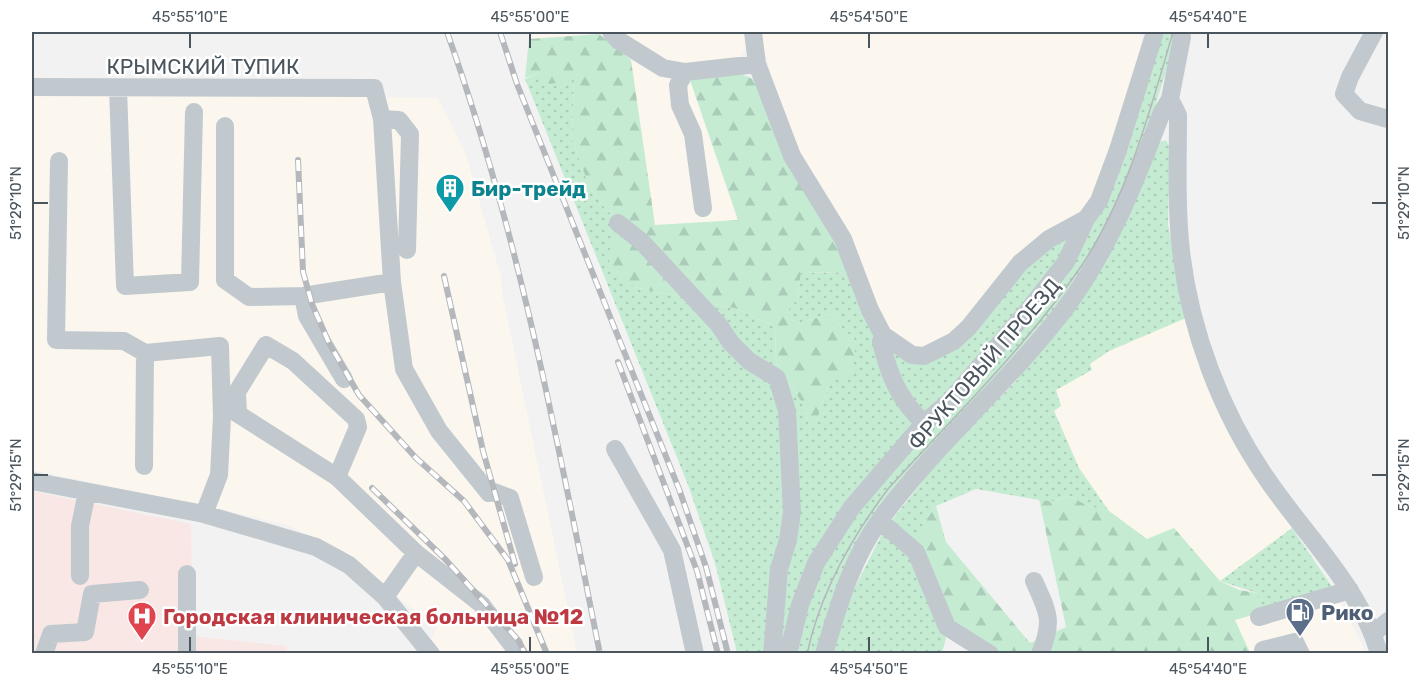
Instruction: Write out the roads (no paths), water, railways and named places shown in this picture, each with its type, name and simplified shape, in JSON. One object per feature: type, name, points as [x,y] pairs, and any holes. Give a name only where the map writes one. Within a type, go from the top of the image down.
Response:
[{"type":"street","points":[[611,32],[618,40],[663,68],[686,72],[758,64]]},
{"type":"street","points":[[753,32],[758,64],[792,156],[843,239],[870,310],[884,335],[912,355],[924,356],[937,351],[969,327],[1020,263],[1048,239],[1086,219]]},
{"type":"street","points":[[788,654],[800,605],[816,563],[852,507],[924,423],[950,400],[1025,314],[1066,262],[1086,219],[1099,201],[1118,150],[1155,32]]},
{"type":"street","points":[[1374,32],[1350,77],[1344,94],[1360,111],[1389,119]]},
{"type":"street","name":"ФРУКТОВЫЙ ПРОЕЗД","points":[[824,654],[843,591],[880,520],[937,453],[1011,374],[1061,315],[1088,277],[1112,234],[1162,112],[1170,99],[1184,33]]},
{"type":"street","points":[[686,72],[678,85],[680,105],[693,134],[703,208]]},
{"type":"street","name":"КРЫМСКИЙ ТУПИК","points":[[32,87],[374,88],[382,119]]},
{"type":"street","points":[[118,88],[125,286],[190,282],[194,112]]},
{"type":"street","name":"ФРУКТОВЫЙ ПРОЕЗД","points":[[1170,99],[1178,115],[1179,224],[1185,276],[1217,385],[1230,418],[1266,478],[1350,590],[1374,633],[1379,654]]},
{"type":"street","points":[[407,250],[410,134],[399,120],[382,119],[392,282],[404,369],[439,431],[489,493],[494,492],[510,498],[534,578]]},
{"type":"street","points":[[225,126],[225,280],[249,297],[303,296],[392,282]]},
{"type":"street","points":[[59,161],[56,340],[124,341],[145,353],[220,346],[222,417],[219,475],[204,514]]},
{"type":"street","points":[[618,223],[642,242],[719,325],[737,349],[750,361],[777,378],[787,411],[792,512],[779,569],[772,654]]},
{"type":"street","points":[[303,296],[308,316],[344,379]]},
{"type":"street","points":[[884,335],[881,342],[897,392],[907,407],[924,423]]},
{"type":"street","points":[[337,477],[358,427],[356,419],[293,361],[266,345],[237,392],[238,414],[337,477],[416,553],[481,604],[519,654]]},
{"type":"street","points":[[144,466],[145,353]]},
{"type":"street","points":[[615,449],[672,550],[695,654]]},
{"type":"street","points":[[32,481],[204,514],[316,547],[349,565],[385,597],[431,654]]},
{"type":"street","points":[[80,576],[80,526],[87,492]]},
{"type":"street","points":[[880,520],[916,552],[947,627],[990,654]]},
{"type":"street","points":[[385,597],[416,553]]},
{"type":"street","points":[[187,574],[187,654]]},
{"type":"street","points":[[1034,581],[1049,615],[1047,637],[1040,654]]},
{"type":"street","points":[[44,654],[51,634],[85,632],[92,594],[140,590]]},
{"type":"street","points":[[1259,617],[1350,590]]},
{"type":"street","points":[[1374,633],[1389,621]]},
{"type":"street","points":[[1263,654],[1263,650],[1295,642],[1301,654]]},
{"type":"tram line","points":[[807,654],[820,609],[838,567],[874,508],[888,489],[1038,324],[1082,265],[1098,238],[1136,152],[1173,32]]},
{"type":"railway","points":[[447,32],[473,108],[516,262],[552,418],[600,654]]},
{"type":"railway","points":[[500,32],[517,84],[679,489],[706,567],[728,654]]},
{"type":"railway","points":[[298,160],[303,272],[312,304],[329,343],[359,395],[416,458],[464,501],[508,560],[547,654]]},
{"type":"railway","points":[[444,276],[483,451],[515,564]]},
{"type":"railway","points":[[618,362],[697,571],[718,654]]},
{"type":"railway","points":[[372,488],[445,559],[519,641],[525,654]]},
{"type":"place","name":"Бир-трейд","points":[[450,214]]},
{"type":"place","name":"Рико","points":[[1300,638]]},
{"type":"place","name":"Городская клиническая больница №12","points":[[142,642]]}]
